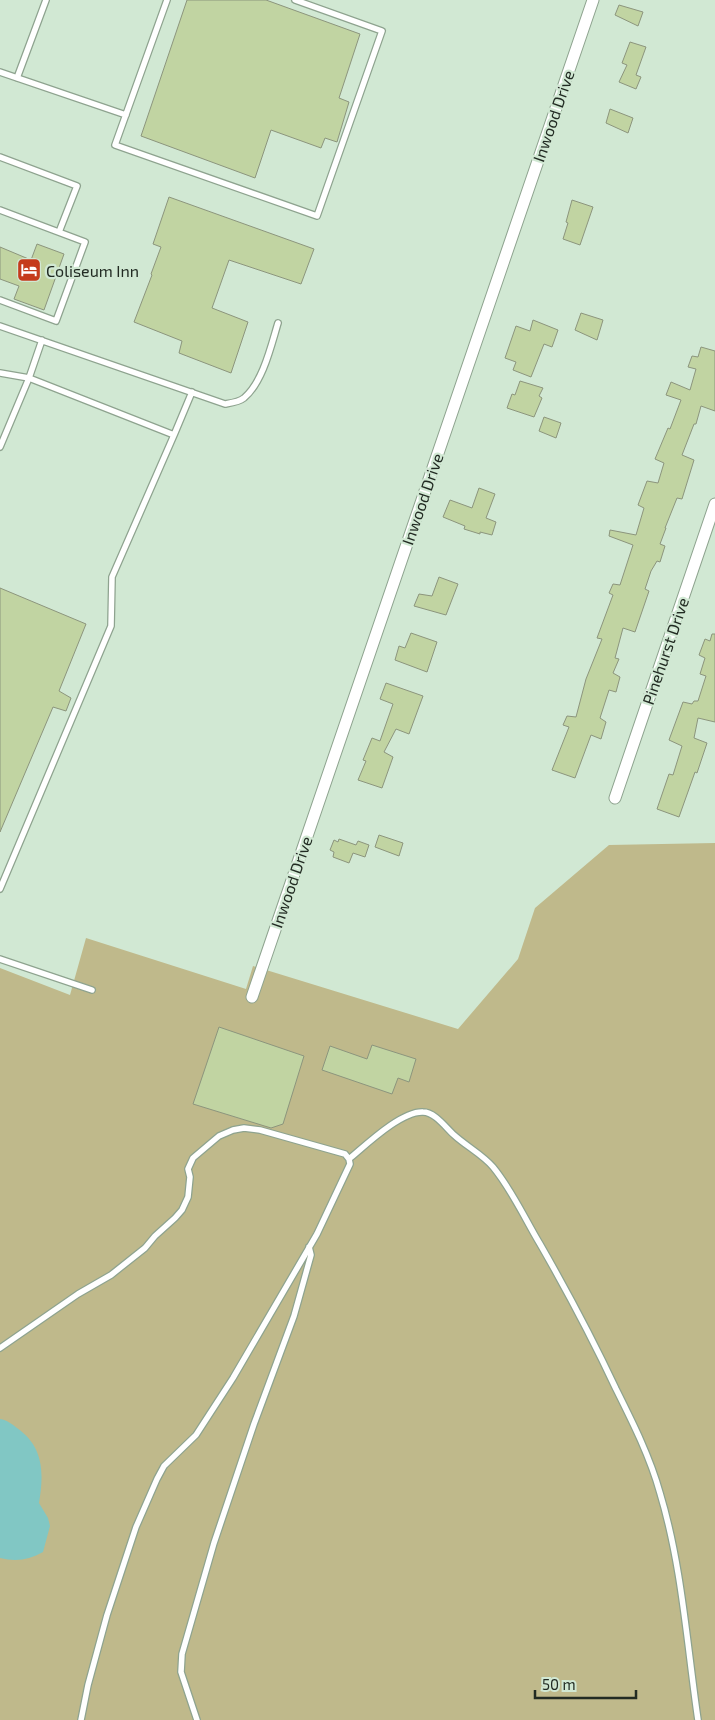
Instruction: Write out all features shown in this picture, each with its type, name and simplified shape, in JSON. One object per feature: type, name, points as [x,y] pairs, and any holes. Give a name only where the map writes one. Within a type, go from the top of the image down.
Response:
[{"type":"street","name":"Inwood Drive","points":[[252,998],[592,0]]},
{"type":"street","name":"Pinehurst Drive","points":[[615,798],[715,504]]},
{"type":"lane","points":[[17,78],[46,0]]},
{"type":"lane","points":[[167,0],[115,145],[317,216],[382,31],[295,0]]},
{"type":"lane","points":[[0,72],[126,115]]},
{"type":"lane","points":[[0,157],[77,186],[59,232]]},
{"type":"lane","points":[[0,210],[85,242],[56,321],[0,300]]},
{"type":"lane","points":[[0,326],[225,404],[242,399],[256,384],[278,323]]},
{"type":"lane","points":[[0,447],[29,378],[42,340]]},
{"type":"lane","points":[[0,372],[29,378],[174,435]]},
{"type":"lane","points":[[0,889],[111,626],[112,578],[192,392]]},
{"type":"lane","points":[[0,959],[92,990]]},
{"type":"lane","points":[[349,1159],[396,1122],[413,1113],[425,1112],[435,1117],[462,1143],[492,1166],[510,1193],[560,1279],[604,1363],[649,1459],[661,1494],[681,1588],[698,1720]]},
{"type":"lane","points":[[0,1348],[78,1294],[111,1275],[145,1248],[155,1236],[176,1218],[188,1197],[190,1177],[188,1169],[193,1158],[219,1136],[244,1128],[260,1130],[329,1148],[344,1154],[349,1159],[350,1164],[335,1199],[233,1378],[196,1435],[164,1466],[157,1479],[140,1517],[107,1615],[88,1685],[81,1720]]},
{"type":"lane","points":[[198,1720],[181,1672],[182,1654],[226,1506],[294,1316],[311,1255],[309,1247]]},
{"type":"shaded area","points":[[715,843],[715,1720],[0,1720],[0,968],[70,995],[86,938],[246,989],[253,966],[458,1029],[518,959],[535,908],[609,845]]},
{"type":"water","points":[[0,1419],[9,1422],[26,1435],[33,1444],[40,1461],[39,1503],[48,1518],[50,1526],[43,1552],[22,1560],[0,1558]]},
{"type":"building","points":[[187,0],[266,0],[360,34],[339,98],[349,102],[337,142],[325,138],[321,148],[271,130],[255,178],[141,136]]},
{"type":"building","points":[[619,5],[643,12],[638,26],[615,15]]},
{"type":"building","points":[[630,42],[646,47],[636,75],[641,77],[636,89],[619,82],[627,65],[622,63]]},
{"type":"building","points":[[610,109],[633,118],[628,133],[606,123]]},
{"type":"building","points":[[169,197],[314,249],[301,284],[229,260],[212,308],[248,322],[231,373],[179,353],[182,341],[134,322],[161,247],[153,244]]},
{"type":"building","points":[[572,200],[593,207],[580,245],[563,239]]},
{"type":"building","name":"Coliseum Inn","points":[[37,244],[64,254],[44,310],[14,299],[19,286],[0,279],[0,247],[31,260]]},
{"type":"building","points":[[581,313],[603,320],[597,340],[575,330]]},
{"type":"building","points":[[533,320],[558,330],[552,347],[544,344],[531,377],[513,370],[516,362],[505,358],[516,326],[530,331]]},
{"type":"building","points":[[701,347],[715,351],[715,411],[701,406],[696,424],[694,424],[682,455],[694,460],[682,499],[677,498],[665,528],[660,544],[665,546],[660,562],[657,561],[651,571],[645,589],[649,591],[635,632],[623,628],[615,658],[619,659],[613,673],[620,677],[616,692],[609,690],[600,718],[606,722],[601,739],[591,735],[575,778],[552,770],[569,727],[563,725],[567,716],[576,717],[586,679],[602,639],[597,638],[613,595],[609,593],[613,584],[620,585],[633,545],[609,536],[610,530],[636,535],[644,508],[638,505],[647,481],[658,483],[664,463],[655,459],[668,428],[670,429],[681,400],[666,395],[671,382],[690,390],[696,369],[688,367],[692,356],[698,357]]},
{"type":"building","points":[[520,381],[543,388],[539,396],[542,398],[534,417],[507,408],[512,394],[515,395]]},
{"type":"building","points":[[544,417],[561,423],[556,438],[539,431]]},
{"type":"building","points":[[479,488],[495,494],[486,518],[496,522],[492,535],[480,532],[480,534],[464,529],[465,526],[443,517],[450,500],[472,508]]},
{"type":"building","points":[[439,577],[458,584],[446,615],[414,606],[419,594],[432,596]]},
{"type":"building","points":[[0,588],[86,624],[59,691],[71,698],[66,711],[53,707],[0,832]]},
{"type":"building","points":[[411,633],[437,642],[427,672],[395,660],[399,646],[405,648]]},
{"type":"building","points":[[712,634],[715,634],[715,722],[698,718],[694,738],[707,743],[679,817],[657,809],[669,774],[673,775],[682,746],[669,740],[683,702],[692,704],[694,701],[698,701],[706,676],[700,674],[705,658],[699,655],[705,639],[710,641]]},
{"type":"building","points":[[386,683],[423,696],[409,734],[396,729],[384,752],[393,757],[382,788],[358,780],[366,761],[363,760],[372,738],[380,741],[393,704],[380,699]]},
{"type":"building","points":[[379,835],[403,843],[399,856],[375,847]]},
{"type":"building","points":[[339,839],[356,845],[358,841],[369,845],[365,857],[353,853],[349,863],[333,857],[334,852],[330,850],[334,840],[338,842]]},
{"type":"building","points":[[219,1027],[304,1056],[283,1124],[271,1128],[193,1104]]},
{"type":"building","points":[[372,1045],[416,1059],[409,1082],[398,1078],[392,1094],[322,1070],[330,1046],[367,1059]]},
{"type":"place","name":"Coliseum Inn","points":[[29,270]]}]
